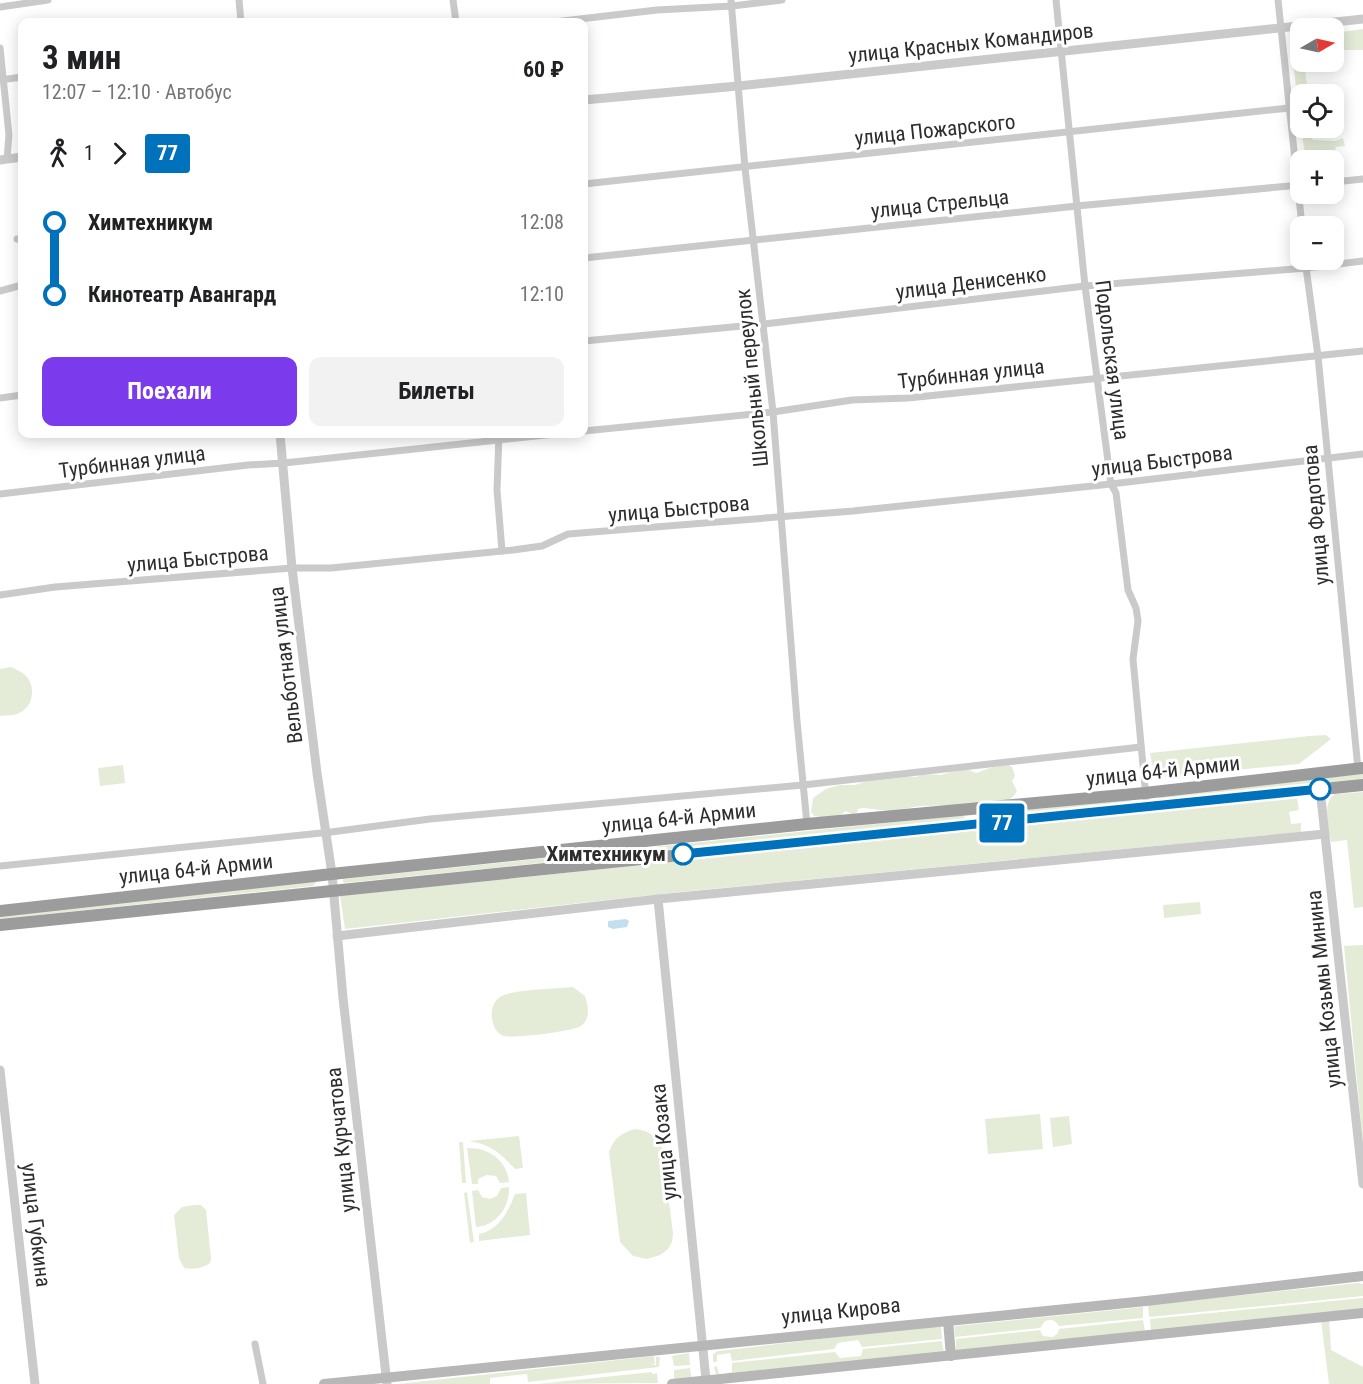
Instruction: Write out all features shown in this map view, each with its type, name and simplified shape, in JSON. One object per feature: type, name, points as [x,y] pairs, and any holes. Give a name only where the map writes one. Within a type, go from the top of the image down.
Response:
[{"type":"highway","name":"улица 64-й Армии","points":[[0,911],[807,824],[1145,793],[1360,768]]},
{"type":"highway","name":"улица 64-й Армии","points":[[0,924],[1363,785]]},
{"type":"highway","points":[[984,808],[985,825]]},
{"type":"main road","name":"улица Кирова","points":[[324,1384],[386,1381],[702,1345],[1363,1276]]},
{"type":"main road","points":[[672,1384],[1363,1313]]},
{"type":"main road","points":[[948,1321],[951,1356]]},
{"type":"street","points":[[0,7],[48,0]]},
{"type":"street","points":[[239,0],[241,18]]},
{"type":"street","points":[[453,0],[455,18]]},
{"type":"street","points":[[588,18],[782,0]]},
{"type":"street","name":"Подольская улица","points":[[1056,0],[1085,286],[1097,378],[1111,484],[1116,493],[1128,590],[1136,608],[1138,621],[1133,659],[1147,808]]},
{"type":"street","points":[[1278,0],[1294,150]]},
{"type":"street","name":"Школьный переулок","points":[[731,3],[745,168],[773,412],[807,824]]},
{"type":"street","name":"улица Красных Командиров","points":[[588,100],[738,86],[1363,19]]},
{"type":"street","points":[[0,48],[1,80],[9,135],[4,159]]},
{"type":"street","points":[[1,80],[18,78]]},
{"type":"street","name":"улица Пожарского","points":[[588,184],[1289,108]]},
{"type":"street","points":[[1344,181],[1363,179]]},
{"type":"street","name":"улица Стрельца","points":[[588,258],[1290,186]]},
{"type":"street","name":"улица Денисенко","points":[[1344,263],[1363,261]]},
{"type":"street","name":"улица Денисенко","points":[[588,340],[764,324],[1085,286],[1290,269]]},
{"type":"street","name":"улица Федотова","points":[[1306,270],[1318,356],[1360,768]]},
{"type":"street","points":[[0,291],[18,286]]},
{"type":"street","name":"Турбинная улица","points":[[588,431],[773,412],[852,400],[908,398],[1363,351]]},
{"type":"street","points":[[0,398],[18,396]]},
{"type":"street","name":"Вельботная улица","points":[[281,438],[292,568],[334,891]]},
{"type":"street","name":"Турбинная улица","points":[[0,494],[248,465],[284,463],[483,438]]},
{"type":"street","points":[[499,438],[497,490],[502,551]]},
{"type":"street","name":"улица Быстрова","points":[[0,595],[55,587],[292,568],[332,568],[502,551],[542,546],[568,534],[782,517],[1111,484],[1363,454]]},
{"type":"street","name":"улица 64-й Армии","points":[[0,866],[430,819],[803,785],[1141,747]]},
{"type":"street","name":"улица Козьмы Минина","points":[[1320,789],[1363,1184]]},
{"type":"street","points":[[337,936],[658,899],[1325,834]]},
{"type":"street","name":"улица Курчатова","points":[[334,891],[386,1381]]},
{"type":"street","name":"улица Козака","points":[[658,899],[706,1382]]},
{"type":"street","name":"улица Губкина","points":[[0,1070],[35,1384]]},
{"type":"street","points":[[255,1344],[263,1384]]},
{"type":"green space","points":[[1363,29],[1363,50],[1344,50],[1344,32]]},
{"type":"green space","points":[[1294,72],[1305,72],[1307,84],[1296,84]]},
{"type":"green space","points":[[1303,138],[1335,141],[1343,138],[1345,146],[1336,147],[1335,150],[1304,150]]},
{"type":"green space","points":[[11,667],[27,677],[32,687],[32,697],[24,710],[15,715],[0,716],[0,669]]},
{"type":"green space","points":[[1326,735],[1331,739],[1299,764],[1159,777],[1154,774],[1150,753],[1309,736]]},
{"type":"green space","points":[[123,765],[125,783],[100,786],[98,768]]},
{"type":"green space","points":[[1008,765],[1012,767],[1015,776],[1012,781],[1017,791],[1013,797],[1003,802],[920,806],[891,811],[863,808],[858,809],[857,813],[852,814],[846,811],[839,816],[828,818],[814,816],[811,812],[813,798],[826,789],[840,785],[855,785],[866,781],[904,776],[916,777],[922,774],[941,775],[958,770],[969,770],[976,773]]},
{"type":"green space","points":[[1363,774],[1363,780],[1158,800],[1163,795]]},
{"type":"green space","points":[[1363,792],[1363,907],[1354,908],[1347,840],[1331,842],[1327,809],[1328,803],[1335,794]]},
{"type":"green space","points":[[1297,798],[1299,810],[1289,812],[1291,824],[1301,823],[1301,832],[670,893],[345,929],[340,896]]},
{"type":"green space","points":[[1131,800],[1130,803],[999,816],[997,814],[997,812]]},
{"type":"green space","points":[[962,815],[965,817],[962,820],[343,882],[343,879]]},
{"type":"green space","points":[[315,881],[313,886],[0,919],[0,915]]},
{"type":"green space","points":[[1200,902],[1201,914],[1164,918],[1163,905]]},
{"type":"green space","points":[[1363,945],[1363,1143],[1344,946]]},
{"type":"green space","points":[[573,987],[585,996],[587,1004],[586,1020],[581,1026],[556,1032],[509,1037],[499,1034],[493,1024],[493,1006],[500,997],[506,994]]},
{"type":"green space","points":[[1040,1114],[1043,1149],[988,1154],[985,1119]]},
{"type":"green space","points":[[1069,1116],[1072,1144],[1053,1147],[1050,1118]]},
{"type":"green space","points":[[636,1129],[652,1135],[662,1147],[673,1233],[668,1249],[660,1255],[647,1259],[633,1256],[620,1242],[609,1152],[619,1136]]},
{"type":"green space","points":[[519,1136],[523,1168],[515,1169],[495,1151],[469,1141]]},
{"type":"green space","points":[[459,1142],[463,1142],[466,1183],[462,1183]]},
{"type":"green space","points":[[467,1148],[482,1150],[495,1156],[505,1167],[509,1182],[500,1183],[496,1176],[487,1175],[478,1179],[478,1184],[472,1184]]},
{"type":"green space","points":[[509,1187],[507,1202],[500,1214],[490,1223],[476,1227],[472,1191],[478,1190],[482,1197],[490,1199],[497,1196],[501,1188]]},
{"type":"green space","points":[[467,1192],[474,1242],[470,1243],[464,1193]]},
{"type":"green space","points":[[526,1193],[530,1235],[479,1241],[479,1234],[492,1229],[502,1219],[515,1194]]},
{"type":"green space","points":[[201,1205],[206,1210],[211,1259],[210,1263],[204,1266],[187,1269],[184,1268],[179,1258],[174,1215],[182,1207]]},
{"type":"green space","points":[[1363,1284],[1363,1296],[1149,1317],[1148,1305]]},
{"type":"green space","points":[[1363,1298],[1363,1310],[1151,1332],[1150,1319]]},
{"type":"green space","points":[[1143,1307],[1143,1318],[1059,1326],[1055,1321],[1050,1320],[1045,1321],[1040,1328],[955,1337],[954,1327],[956,1326]]},
{"type":"green space","points":[[1329,1319],[1331,1350],[1363,1367],[1363,1384],[1329,1384],[1321,1320]]},
{"type":"green space","points":[[1143,1320],[1145,1332],[956,1350],[956,1339],[1040,1330],[1043,1336],[1053,1337],[1059,1329]]},
{"type":"green space","points":[[941,1325],[942,1339],[862,1347],[858,1340],[838,1343],[834,1349],[732,1361],[730,1353],[717,1355],[717,1362],[713,1362],[713,1354],[718,1351]]},
{"type":"green space","points":[[942,1341],[944,1354],[723,1373],[732,1372],[732,1363],[835,1352],[840,1358],[861,1356],[863,1349]]},
{"type":"green space","points":[[689,1353],[690,1365],[674,1366],[672,1356]]},
{"type":"green space","points":[[654,1356],[655,1364],[651,1365],[656,1365],[656,1357],[660,1357],[659,1367],[528,1382],[527,1374],[490,1378],[490,1384],[398,1384]]},
{"type":"green space","points":[[717,1366],[719,1374],[716,1374],[714,1367]]},
{"type":"green space","points":[[690,1368],[692,1379],[674,1381],[674,1370]]},
{"type":"green space","points":[[652,1372],[652,1374],[657,1373],[658,1383],[538,1384]]},
{"type":"water","points":[[626,919],[629,921],[627,927],[613,929],[608,927],[608,921]]},
{"type":"bus line","name":"77","points":[[683,854],[1320,789]]},
{"type":"place","name":"Химтехникум","points":[[683,854]]}]
